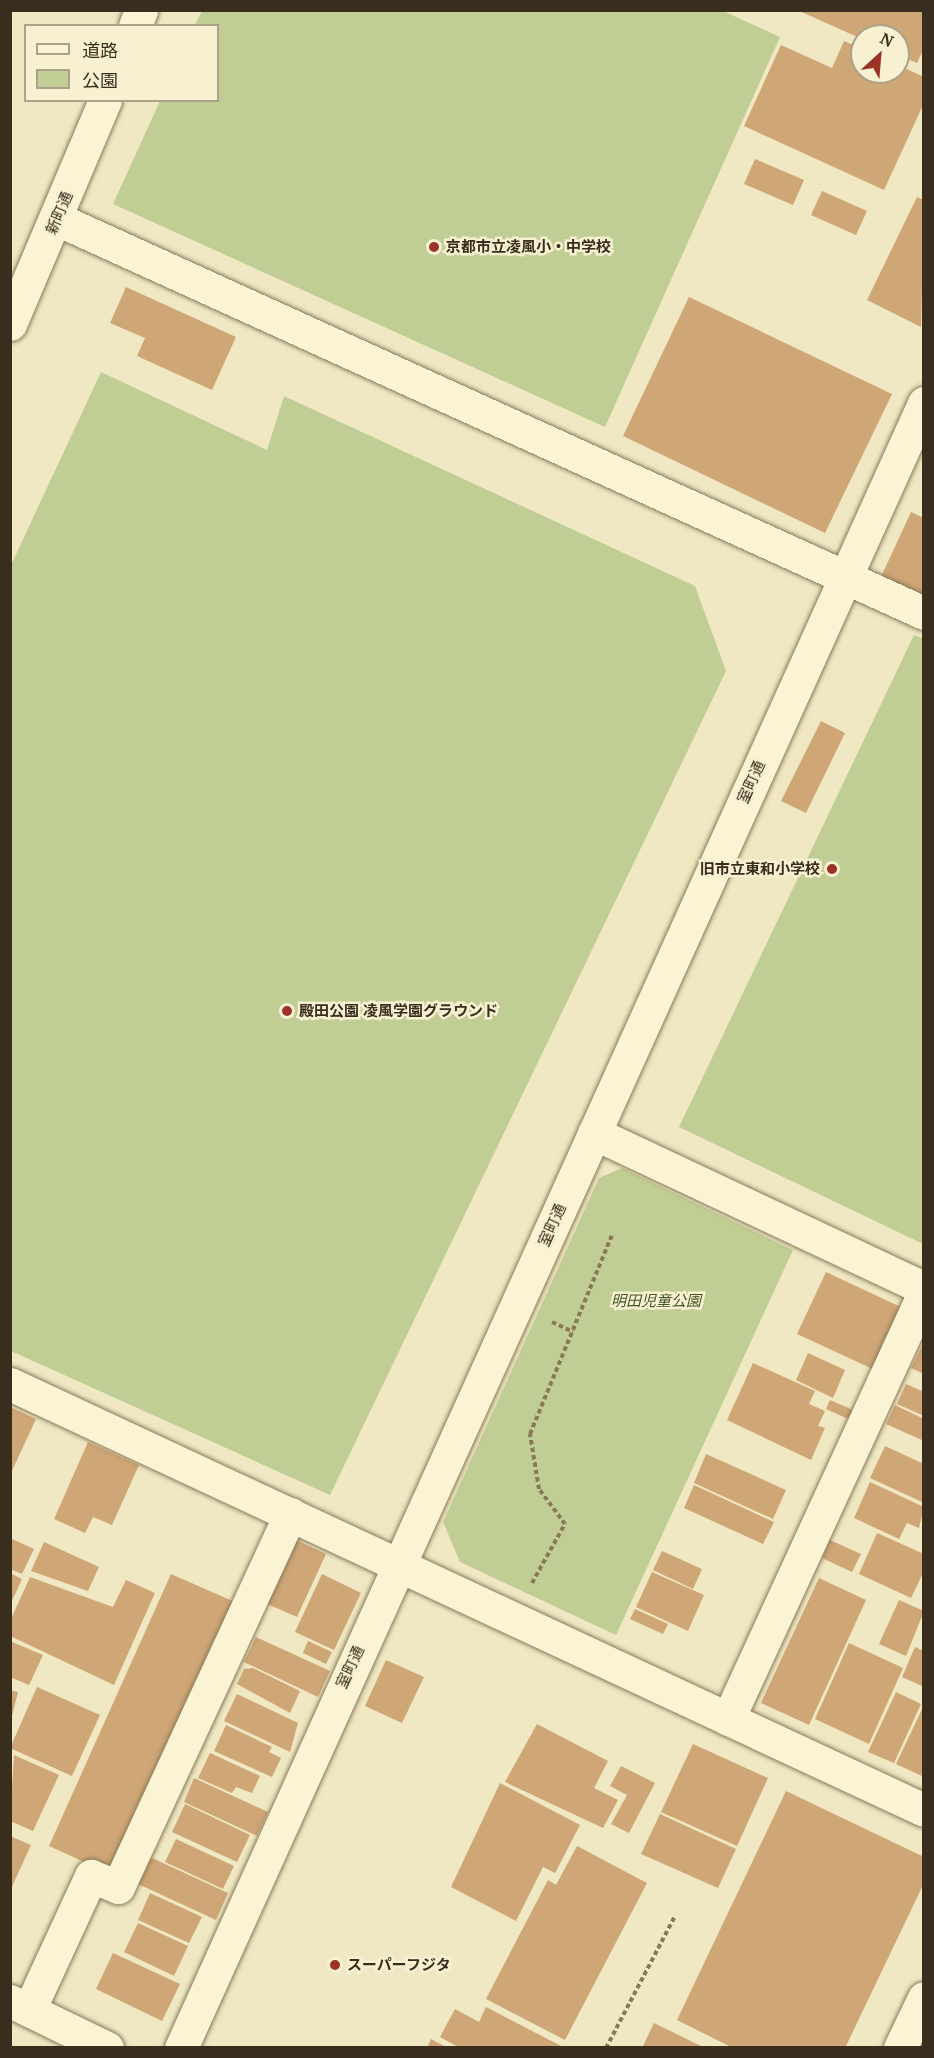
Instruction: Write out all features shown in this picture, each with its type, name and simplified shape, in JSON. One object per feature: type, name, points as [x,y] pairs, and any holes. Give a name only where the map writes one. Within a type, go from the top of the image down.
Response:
[{"type":"street","name":"新町通","points":[[10,324],[57,219],[104,102]]},
{"type":"street","points":[[57,219],[924,614]]},
{"type":"street","name":"室町通","points":[[181,2048],[843,577],[924,403]]},
{"type":"street","points":[[594,1133],[924,1287]]},
{"type":"street","points":[[728,1719],[924,1293]]},
{"type":"street","points":[[10,1384],[924,1810]]},
{"type":"street","points":[[107,2048],[20,2005],[90,1876],[118,1887],[290,1514]]},
{"type":"street","points":[[900,2048],[924,1998]]},
{"type":"path","points":[[512,1617],[565,1524],[539,1489],[530,1434],[612,1235]]},
{"type":"path","points":[[606,2048],[674,1918]]},
{"type":"green space","name":"京都市立凌風小・中学校","points":[[721,10],[780,37],[605,427],[113,204],[160,102],[219,102],[219,24],[196,24],[202,11]]},
{"type":"green space","name":"殿田公園 凌風学園グラウンド","points":[[101,372],[267,450],[284,396],[695,586],[726,671],[330,1495],[11,1351],[11,565]]},
{"type":"green space","name":"旧市立東和小学校","points":[[914,635],[924,639],[923,1244],[679,1127]]},
{"type":"green space","name":"明田児童公園","points":[[622,1168],[793,1250],[616,1635],[460,1562],[443,1522],[599,1178]]},
{"type":"building","points":[[797,10],[924,10],[924,48],[917,63],[910,60],[910,24],[850,24],[850,34]]},
{"type":"building","points":[[844,41],[850,44],[850,84],[910,84],[910,71],[924,77],[924,103],[884,190],[744,126],[781,45],[832,68]]},
{"type":"building","points":[[755,159],[804,180],[793,205],[744,184]]},
{"type":"building","points":[[822,191],[867,211],[856,235],[811,215]]},
{"type":"building","points":[[917,197],[924,200],[921,327],[867,300]]},
{"type":"building","points":[[126,287],[236,337],[212,390],[137,356],[145,338],[110,323]]},
{"type":"building","points":[[689,297],[892,394],[825,533],[623,436]]},
{"type":"building","points":[[911,512],[924,518],[924,596],[881,577]]},
{"type":"building","points":[[821,721],[845,733],[806,813],[781,801]]},
{"type":"building","points":[[826,1272],[905,1309],[877,1371],[797,1334]]},
{"type":"building","points":[[924,1342],[924,1374],[911,1368]]},
{"type":"building","points":[[808,1353],[845,1370],[833,1398],[796,1380]]},
{"type":"building","points":[[753,1363],[815,1391],[809,1404],[825,1411],[818,1426],[825,1428],[811,1460],[727,1420]]},
{"type":"building","points":[[906,1384],[924,1392],[924,1416],[897,1404]]},
{"type":"building","points":[[830,1400],[853,1410],[848,1419],[826,1409]]},
{"type":"building","points":[[895,1405],[924,1419],[924,1441],[886,1424]]},
{"type":"building","points":[[10,1407],[36,1419],[10,1475]]},
{"type":"building","points":[[88,1442],[139,1465],[112,1525],[93,1517],[85,1533],[54,1519]]},
{"type":"building","points":[[885,1446],[924,1464],[922,1502],[870,1478]]},
{"type":"building","points":[[706,1454],[786,1490],[773,1519],[694,1483]]},
{"type":"building","points":[[870,1482],[924,1507],[919,1528],[907,1523],[899,1539],[854,1518]]},
{"type":"building","points":[[694,1485],[774,1522],[763,1544],[684,1508]]},
{"type":"building","points":[[877,1533],[924,1554],[924,1571],[911,1598],[859,1574]]},
{"type":"building","points":[[10,1538],[34,1549],[22,1574],[10,1569]]},
{"type":"building","points":[[294,1539],[326,1554],[297,1617],[265,1603]]},
{"type":"building","points":[[830,1540],[861,1554],[852,1572],[822,1558]]},
{"type":"building","points":[[44,1542],[99,1567],[88,1591],[31,1571]]},
{"type":"building","points":[[662,1551],[702,1569],[693,1589],[653,1570]]},
{"type":"building","points":[[652,1572],[704,1595],[688,1631],[636,1607]]},
{"type":"building","points":[[10,1573],[22,1579],[10,1605]]},
{"type":"building","points":[[171,1574],[237,1603],[115,1876],[49,1846]]},
{"type":"building","points":[[322,1574],[361,1593],[334,1650],[295,1632]]},
{"type":"building","points":[[30,1577],[113,1607],[126,1580],[155,1593],[114,1685],[10,1636],[10,1621]]},
{"type":"building","points":[[819,1578],[866,1600],[809,1725],[761,1703]]},
{"type":"building","points":[[899,1600],[924,1611],[906,1656],[879,1644]]},
{"type":"building","points":[[635,1609],[668,1624],[663,1634],[630,1619]]},
{"type":"building","points":[[256,1637],[330,1671],[318,1697],[244,1662]]},
{"type":"building","points":[[10,1641],[43,1655],[29,1685],[10,1677]]},
{"type":"building","points":[[308,1641],[332,1652],[326,1664],[303,1653]]},
{"type":"building","points":[[849,1643],[903,1668],[869,1744],[815,1719]]},
{"type":"building","points":[[915,1647],[924,1651],[924,1687],[902,1677]]},
{"type":"building","points":[[386,1660],[424,1677],[402,1723],[365,1706]]},
{"type":"building","points":[[253,1668],[300,1691],[290,1713],[237,1684],[244,1669]]},
{"type":"building","points":[[37,1687],[100,1715],[72,1776],[10,1748]]},
{"type":"building","points":[[10,1690],[18,1692],[11,1720],[10,1719]]},
{"type":"building","points":[[896,1692],[921,1704],[894,1763],[868,1752]]},
{"type":"building","points":[[237,1694],[298,1723],[290,1752],[224,1721]]},
{"type":"building","points":[[924,1705],[924,1777],[896,1764]]},
{"type":"building","points":[[537,1724],[608,1761],[594,1788],[618,1800],[603,1828],[505,1782]]},
{"type":"building","points":[[226,1725],[272,1747],[269,1752],[281,1758],[272,1777],[214,1751]]},
{"type":"building","points":[[693,1744],[768,1778],[737,1846],[661,1812]]},
{"type":"building","points":[[210,1753],[260,1776],[252,1793],[236,1787],[232,1793],[198,1778]]},
{"type":"building","points":[[14,1755],[59,1775],[33,1831],[10,1821]]},
{"type":"building","points":[[621,1766],[655,1783],[629,1833],[611,1824],[627,1795],[610,1786]]},
{"type":"building","points":[[194,1778],[268,1812],[257,1836],[184,1802]]},
{"type":"building","points":[[500,1783],[580,1825],[555,1873],[543,1867],[516,1921],[451,1887]]},
{"type":"building","points":[[786,1791],[924,1857],[924,1883],[845,2048],[733,2048],[677,2020]]},
{"type":"building","points":[[185,1804],[250,1835],[237,1862],[172,1832]]},
{"type":"building","points":[[660,1814],[736,1849],[718,1888],[641,1854]]},
{"type":"building","points":[[10,1836],[31,1845],[10,1891]]},
{"type":"building","points":[[176,1839],[234,1866],[223,1889],[165,1862]]},
{"type":"building","points":[[577,1846],[647,1883],[565,2040],[486,1999],[548,1880],[556,1885]]},
{"type":"building","points":[[150,1857],[228,1893],[216,1920],[138,1884]]},
{"type":"building","points":[[150,1893],[202,1917],[189,1943],[138,1920]]},
{"type":"building","points":[[138,1923],[188,1946],[174,1976],[124,1952]]},
{"type":"building","points":[[113,1953],[180,1984],[162,2021],[96,1989]]},
{"type":"building","points":[[486,2007],[565,2048],[460,2048],[440,2037],[455,2009],[479,2022]]},
{"type":"building","points":[[654,2023],[705,2048],[642,2048]]},
{"type":"building","points":[[431,2039],[448,2048],[427,2048]]},
{"type":"place","name":"京都市立凌風小・中学校","points":[[434,247]]},
{"type":"place","name":"旧市立東和小学校","points":[[832,869]]},
{"type":"place","name":"殿田公園 凌風学園グラウンド","points":[[287,1011]]},
{"type":"place","name":"スーパーフジタ","points":[[335,1965]]}]
